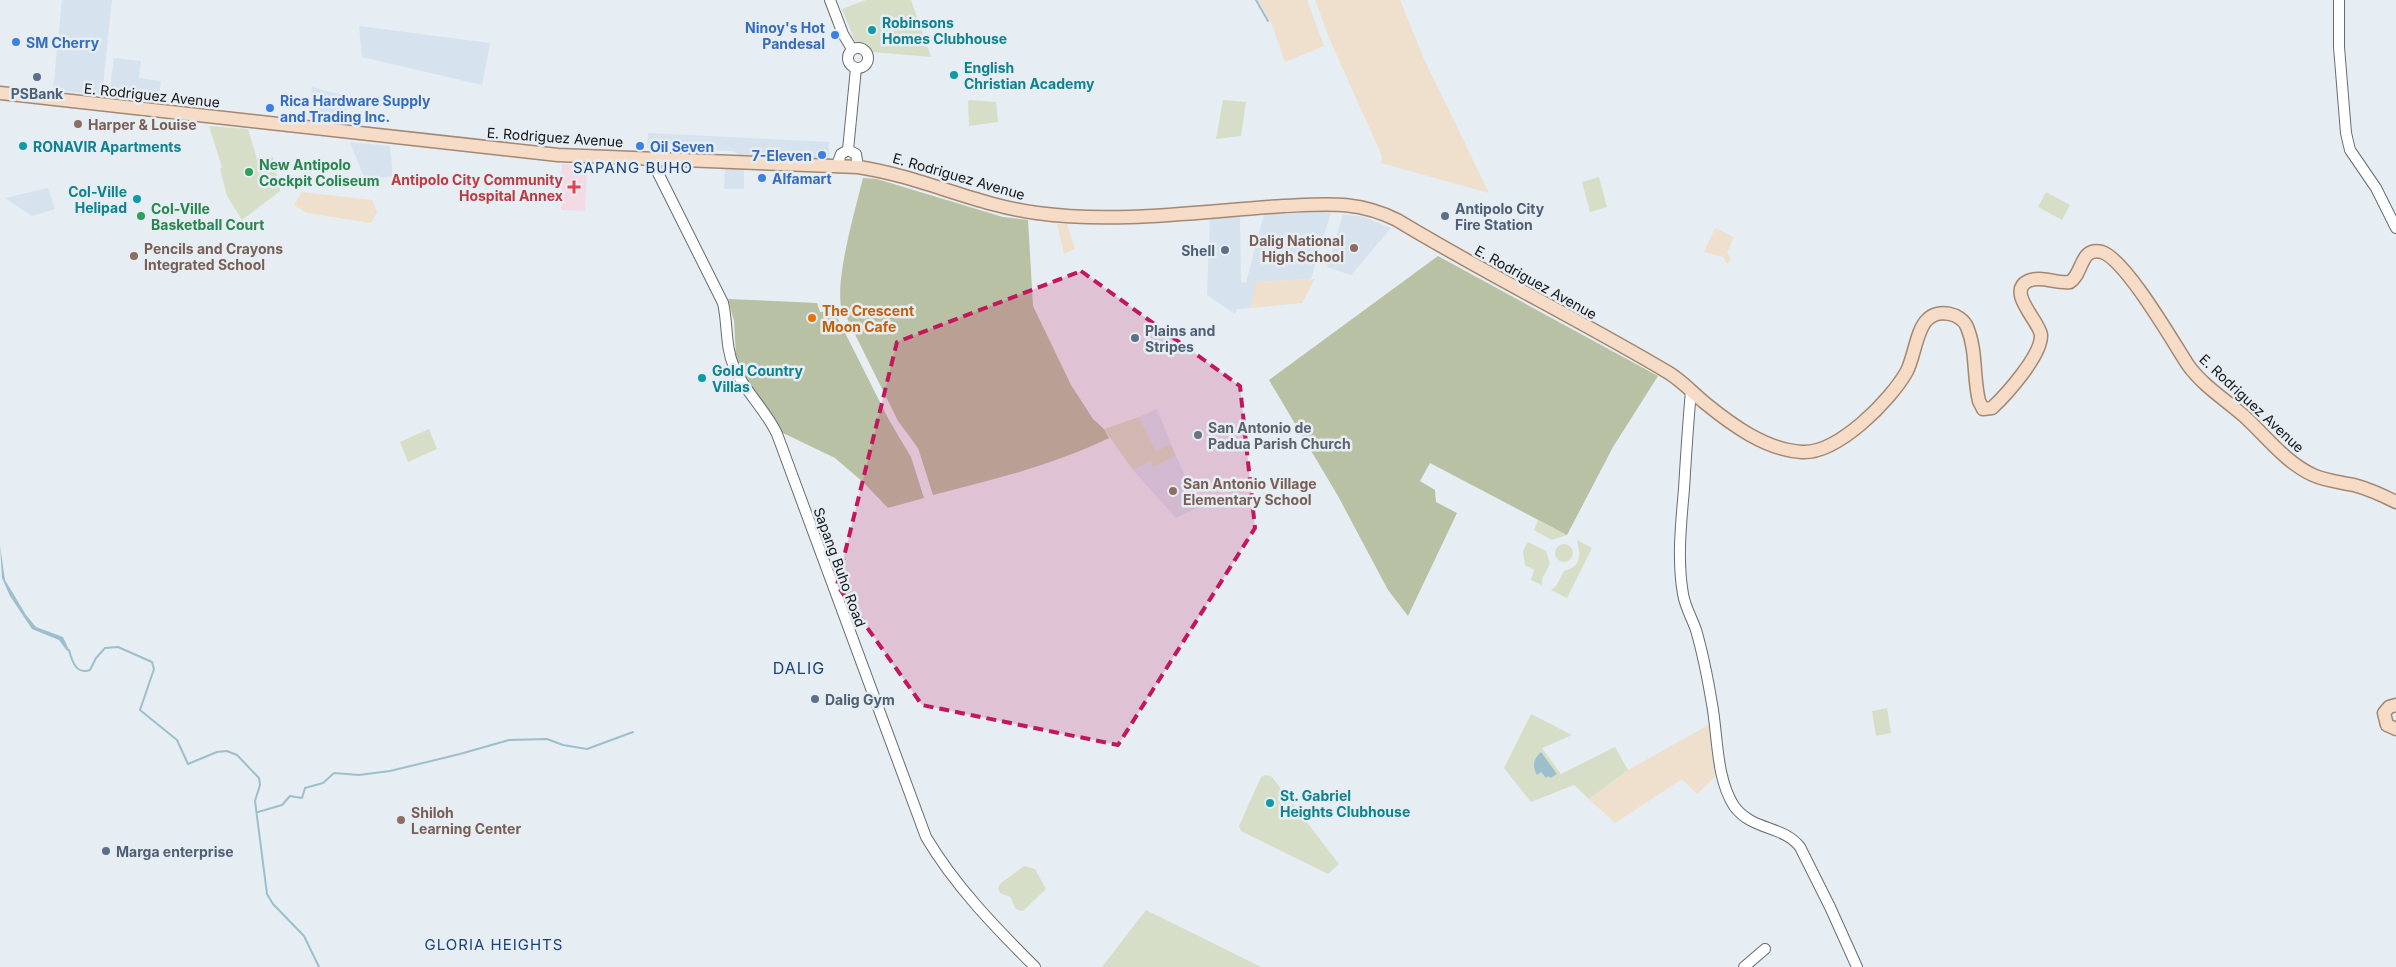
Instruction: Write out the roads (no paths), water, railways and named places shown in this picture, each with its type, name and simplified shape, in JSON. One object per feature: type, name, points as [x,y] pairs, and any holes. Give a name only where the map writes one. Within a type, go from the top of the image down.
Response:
[{"type":"main road","name":"E. Rodriguez Avenue","points":[[0,93],[530,152],[651,159],[837,165],[885,170],[997,205],[1054,214],[1107,217],[1305,205],[1366,207],[1398,220],[1669,373],[1728,420],[1767,444],[1804,452],[1826,448],[1848,435],[1891,394],[1912,359],[1925,322],[1939,313],[1947,313],[1958,318],[1967,327],[1972,346],[1979,401],[1984,408],[1992,408],[2035,356],[2041,340],[2039,326],[2022,301],[2021,290],[2024,285],[2027,282],[2039,279],[2070,282],[2076,278],[2084,257],[2093,251],[2100,252],[2110,257],[2124,272],[2159,317],[2194,373],[2282,452],[2312,475],[2364,488],[2396,502]]},
{"type":"main road","points":[[2396,704],[2389,707],[2384,713],[2387,724],[2396,730]]},
{"type":"street","points":[[830,0],[843,34],[852,50]]},
{"type":"street","points":[[2339,0],[2339,47],[2346,132],[2350,150],[2376,188],[2396,228]]},
{"type":"street","points":[[861,48],[868,54],[866,65],[856,68],[849,62],[848,54],[852,50],[861,48]]},
{"type":"street","points":[[848,150],[856,68]]},
{"type":"street","points":[[837,165],[841,154],[848,150]]},
{"type":"street","points":[[848,150],[856,154],[858,167]]},
{"type":"street","name":"Sapang Buho Road","points":[[651,159],[719,294],[727,321],[728,354],[734,368],[753,400],[771,421],[777,434],[926,837],[960,886],[981,911],[1035,967]]},
{"type":"street","points":[[1691,390],[1680,536],[1680,570],[1683,597],[1696,630],[1712,702],[1720,758],[1720,773],[1725,791],[1736,808],[1751,823],[1794,839],[1830,906],[1857,967]]},
{"type":"street","points":[[1744,967],[1765,949]]},
{"type":"water","points":[[0,545],[5,580],[26,615],[36,627],[63,637],[69,650],[67,651],[59,640],[32,629],[10,596],[2,578]]},
{"type":"water","points":[[1541,752],[1557,774],[1550,778],[1548,776],[1546,778],[1541,772],[1537,775],[1535,772],[1535,760]]},
{"type":"waterway","points":[[1256,0],[1268,21]]},
{"type":"waterway","points":[[69,650],[75,666],[81,671],[90,670],[96,658],[105,648],[118,647],[152,662],[154,669],[140,710],[177,740],[188,764],[217,752],[227,751],[237,755],[259,778],[260,785],[255,801],[267,894],[273,904],[304,936],[319,967]]},
{"type":"waterway","points":[[258,812],[282,805],[290,796],[302,798],[305,788],[323,783],[334,773],[359,775],[390,771],[509,740],[547,739],[563,745],[587,749],[633,732]]},
{"type":"place","name":"Robinsons Homes Clubhouse","points":[[872,30]]},
{"type":"place","name":"Ninoy's Hot Pandesal","points":[[835,35]]},
{"type":"place","name":"SM Cherry","points":[[16,42]]},
{"type":"place","name":"English Christian Academy","points":[[954,75]]},
{"type":"place","name":"PSBank","points":[[37,77]]},
{"type":"place","name":"Rica Hardware Supply and Trading Inc.","points":[[270,108]]},
{"type":"place","name":"Harper & Louise","points":[[78,124]]},
{"type":"place","name":"RONAVIR Apartments","points":[[23,146]]},
{"type":"place","name":"Oil Seven","points":[[640,146]]},
{"type":"place","name":"7-Eleven","points":[[822,155]]},
{"type":"place","name":"New Antipolo Cockpit Coliseum","points":[[249,172]]},
{"type":"place","name":"Alfamart","points":[[762,178]]},
{"type":"place","name":"Antipolo City Community Hospital Annex","points":[[574,187]]},
{"type":"place","name":"Col-Ville Helipad","points":[[137,199]]},
{"type":"place","name":"Col-Ville Basketball Court","points":[[141,216]]},
{"type":"place","name":"Antipolo City Fire Station","points":[[1445,216]]},
{"type":"place","name":"Dalig National High School","points":[[1354,248]]},
{"type":"place","name":"Shell","points":[[1225,250]]},
{"type":"place","name":"Pencils and Crayons Integrated School","points":[[134,256]]},
{"type":"place","name":"The Crescent Moon Cafe","points":[[812,318]]},
{"type":"place","name":"Plains and Stripes","points":[[1135,338]]},
{"type":"place","name":"Gold Country Villas","points":[[702,378]]},
{"type":"place","name":"San Antonio de Padua Parish Church","points":[[1198,435]]},
{"type":"place","name":"San Antonio Village Elementary School","points":[[1173,491]]},
{"type":"place","name":"Dalig Gym","points":[[815,699]]},
{"type":"place","name":"St. Gabriel Heights Clubhouse","points":[[1270,803]]},
{"type":"place","name":"Shiloh Learning Center","points":[[401,820]]},
{"type":"place","name":"Marga enterprise","points":[[106,851]]},
{"type":"district","name":"SAPANG BUHO","points":[[633,167]]},
{"type":"district","name":"DALIG","points":[[799,668]]},
{"type":"district","name":"GLORIA HEIGHTS","points":[[494,944]]}]
